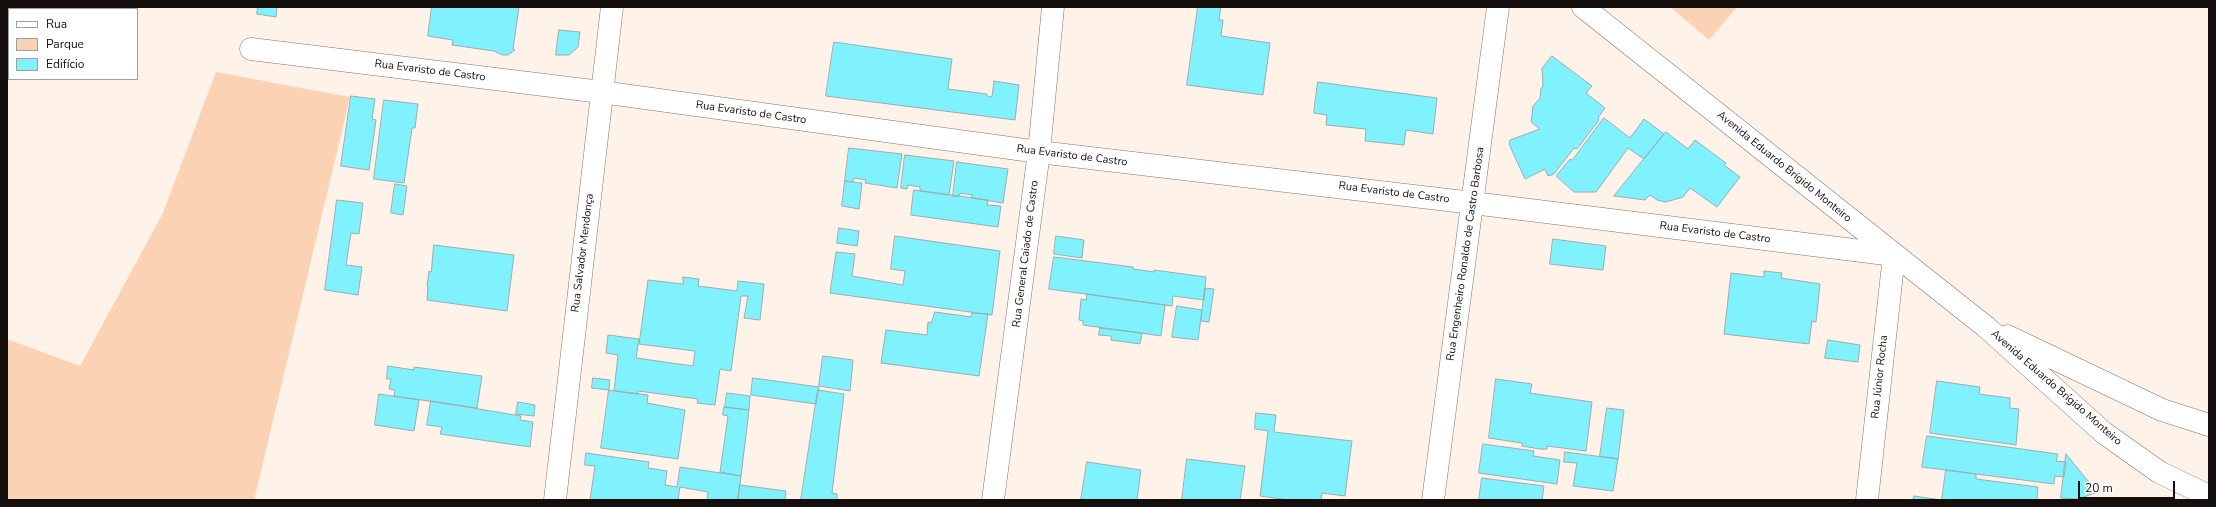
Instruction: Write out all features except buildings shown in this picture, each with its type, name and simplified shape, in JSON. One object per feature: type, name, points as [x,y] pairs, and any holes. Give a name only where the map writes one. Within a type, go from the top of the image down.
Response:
[{"type":"street","name":"Rua Salvador Mendonça","points":[[555,500],[612,7]]},
{"type":"street","name":"Rua General Caiado de Castro","points":[[993,500],[1039,152],[1053,7]]},
{"type":"street","name":"Rua Engenheiro Ronaldo de Castro Barbosa","points":[[1433,500],[1498,7]]},
{"type":"street","name":"Avenida Eduardo Brígido Monteiro","points":[[1583,7],[1986,327],[2104,433],[2159,472],[2209,496]]},
{"type":"street","name":"Rua Evaristo de Castro","points":[[251,49],[601,92],[1039,152],[1473,203],[1894,255]]},
{"type":"street","name":"Rua Júnior Rocha","points":[[1867,500],[1894,255]]},
{"type":"street","name":"Avenida Eduardo Brígido Monteiro","points":[[1986,327],[2162,410],[2209,425]]},
{"type":"green space","points":[[1670,7],[1737,7],[1709,40]]},
{"type":"green space","points":[[216,72],[350,97],[254,500],[7,500],[7,339],[80,366],[163,213]]}]
